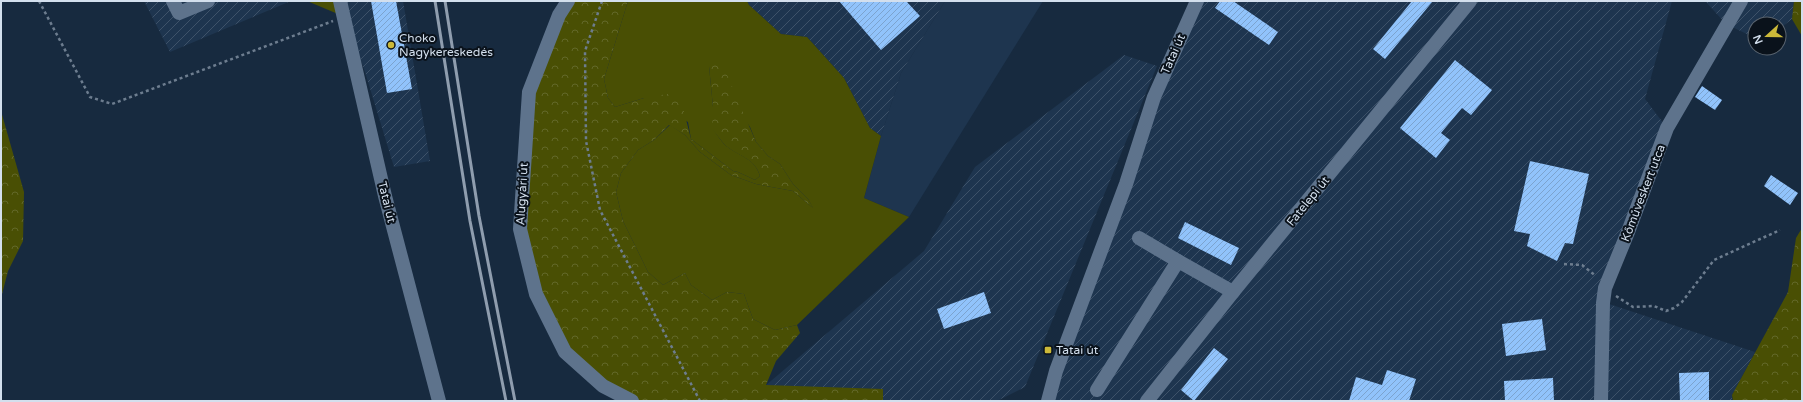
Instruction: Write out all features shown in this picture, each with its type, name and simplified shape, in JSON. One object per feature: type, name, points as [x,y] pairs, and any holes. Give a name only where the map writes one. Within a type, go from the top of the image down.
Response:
[{"type":"street","points":[[173,1],[179,13],[208,1]]},
{"type":"street","name":"Tatai út","points":[[340,1],[345,17],[385,196],[439,401]]},
{"type":"street","name":"Alugyári út","points":[[568,1],[559,15],[529,92],[520,229],[536,294],[565,352],[603,386],[632,401]]},
{"type":"street","name":"Tatai út","points":[[1050,399],[1056,371],[1126,184],[1154,97],[1197,1]]},
{"type":"street","name":"Fatelepi út","points":[[1147,401],[1233,292],[1470,1]]},
{"type":"street","name":"Kőműveskert utca","points":[[1601,401],[1603,303],[1605,288],[1628,232],[1667,128],[1740,1]]},
{"type":"street","points":[[1139,238],[1233,292]]},
{"type":"street","points":[[1097,390],[1178,261]]},
{"type":"path","points":[[39,1],[90,97],[112,104],[345,17]]},
{"type":"path","points":[[602,1],[586,51],[586,141],[600,210],[700,401]]},
{"type":"path","points":[[1564,264],[1582,265],[1596,275],[1605,288],[1633,307],[1654,306],[1666,311],[1674,308],[1682,302],[1714,260],[1780,230]]},
{"type":"shaded area","points":[[144,1],[291,1],[170,52]]},
{"type":"shaded area","points":[[342,1],[403,1],[430,161],[394,167],[365,72],[345,17]]},
{"type":"shaded area","points":[[747,1],[945,1],[901,73],[881,136],[870,128],[844,78],[807,37],[781,34],[749,5]]},
{"type":"shaded area","points":[[945,1],[1043,1],[909,217],[864,198],[881,136],[901,73]]},
{"type":"shaded area","points":[[1197,1],[1672,1],[1645,99],[1667,128],[1603,302],[1755,352],[1732,395],[1732,401],[1054,401],[1056,371]]},
{"type":"shaded area","points":[[1705,1],[1794,1],[1792,19],[1787,23],[1787,16],[1747,16],[1747,34],[1726,24]]},
{"type":"shaded area","points":[[1124,55],[1157,66],[1025,387],[997,401],[883,401],[882,389],[765,386],[924,251],[975,167]]},
{"type":"green space","points":[[307,1],[342,1],[345,17]]},
{"type":"green space","points":[[568,1],[628,1],[604,79],[608,98],[615,107],[644,98],[679,92],[691,139],[733,171],[755,180],[760,176],[754,165],[724,144],[712,129],[713,107],[709,66],[715,64],[725,70],[756,142],[768,156],[780,164],[793,184],[808,199],[814,209],[793,191],[756,184],[731,175],[700,152],[685,135],[669,125],[654,140],[638,150],[621,173],[616,192],[623,221],[648,272],[663,285],[685,273],[691,285],[712,300],[727,292],[744,294],[753,319],[775,330],[797,325],[800,333],[776,361],[766,385],[883,389],[883,401],[632,401],[565,352],[536,294],[520,229],[529,92]]},
{"type":"green space","points":[[628,1],[747,1],[749,5],[781,34],[807,37],[844,78],[870,128],[881,136],[864,198],[909,217],[797,325],[775,330],[753,319],[744,294],[727,292],[712,300],[691,285],[685,273],[663,285],[648,272],[623,221],[616,192],[621,173],[638,150],[654,140],[670,125],[685,135],[700,152],[731,175],[756,184],[793,191],[813,208],[808,199],[793,184],[780,164],[768,156],[756,142],[750,127],[709,66],[713,107],[713,129],[724,144],[745,157],[754,165],[760,176],[755,180],[733,171],[691,139],[688,122],[644,98],[615,107],[608,98],[604,79]]},
{"type":"green space","points":[[1794,1],[1802,1],[1802,36],[1792,19]]},
{"type":"green space","points":[[1,111],[24,192],[23,241],[8,271],[1,298]]},
{"type":"green space","points":[[1802,228],[1802,401],[1733,401],[1732,395],[1788,292],[1796,238]]},
{"type":"building","name":"Choko Nagykereskedés","points":[[371,1],[396,1],[412,89],[387,93]]},
{"type":"building","points":[[839,1],[906,1],[920,16],[881,50]]},
{"type":"building","points":[[1220,1],[1233,1],[1278,32],[1269,45],[1215,8]]},
{"type":"building","points":[[1412,1],[1433,1],[1385,59],[1373,49]]},
{"type":"building","points":[[1455,60],[1492,90],[1471,115],[1462,108],[1441,133],[1450,140],[1436,158],[1400,128]]},
{"type":"building","points":[[1702,86],[1722,100],[1715,110],[1695,97]]},
{"type":"building","points":[[1530,161],[1589,174],[1573,244],[1565,243],[1557,261],[1527,246],[1530,234],[1514,231]]},
{"type":"building","points":[[1771,175],[1798,193],[1790,205],[1764,186]]},
{"type":"building","points":[[1185,222],[1239,248],[1231,265],[1178,238]]},
{"type":"building","points":[[984,292],[991,313],[944,329],[937,309]]},
{"type":"building","points":[[1542,319],[1546,350],[1506,356],[1502,324]]},
{"type":"building","points":[[1214,348],[1228,359],[1194,401],[1181,390]]},
{"type":"building","points":[[1387,370],[1416,379],[1409,401],[1349,401],[1356,377],[1382,385]]},
{"type":"building","points":[[1709,372],[1709,401],[1680,401],[1679,373]]},
{"type":"building","points":[[1553,378],[1554,401],[1505,401],[1504,381]]},
{"type":"railway","points":[[435,1],[470,221],[506,401]]},
{"type":"railway","points":[[445,1],[479,216],[515,401]]},
{"type":"place","name":"Choko Nagykereskedés","points":[[391,45]]},
{"type":"place","name":"Tatai út","points":[[1048,350]]}]
